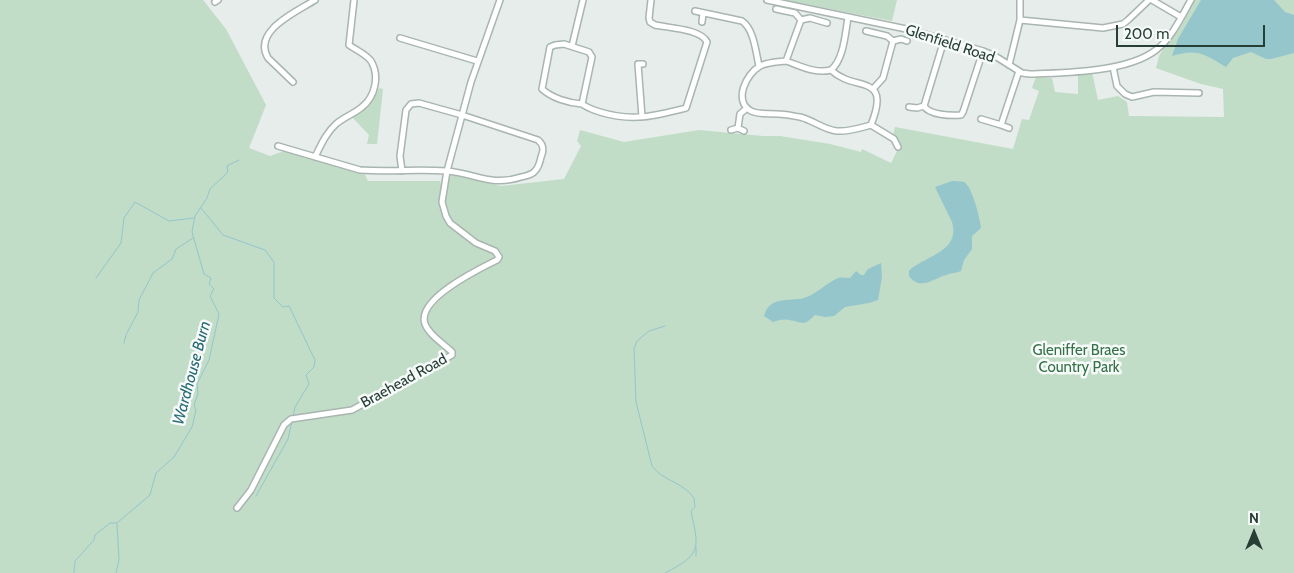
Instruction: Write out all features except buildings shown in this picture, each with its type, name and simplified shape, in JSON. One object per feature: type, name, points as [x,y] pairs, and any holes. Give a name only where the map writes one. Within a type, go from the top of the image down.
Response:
[{"type":"street","points":[[293,82],[268,58],[265,53],[265,40],[272,28],[315,0]]},
{"type":"street","points":[[315,157],[326,135],[334,125],[344,117],[363,107],[376,82],[371,61],[364,54],[349,45],[354,0]]},
{"type":"street","name":"Braehead Road","points":[[237,508],[251,490],[284,425],[291,419],[352,410],[452,355],[452,352],[430,331],[426,324],[424,318],[429,306],[458,282],[497,260],[499,257],[495,251],[476,243],[450,223],[442,202],[447,171],[477,61],[500,0]]},
{"type":"street","points":[[572,46],[583,0]]},
{"type":"street","points":[[582,104],[592,57],[589,52],[572,46],[555,45],[550,47],[542,89],[549,96],[575,104],[582,104],[587,108],[618,117],[642,117],[686,108],[707,42],[704,37],[697,33],[655,25],[650,22],[648,18],[651,0]]},
{"type":"street","name":"Glenfield Road","points":[[767,0],[898,27],[995,56],[1019,71],[1030,74],[1113,67],[1138,61],[1156,51],[1168,39],[1191,0]]},
{"type":"street","points":[[1009,64],[1020,20],[1020,0]]},
{"type":"street","points":[[1020,20],[1103,28],[1123,24],[1150,0],[1181,18]]},
{"type":"street","points":[[776,9],[795,13],[801,20]]},
{"type":"street","points":[[695,11],[742,21],[746,24],[750,31],[759,66]]},
{"type":"street","points":[[702,22],[703,13]]},
{"type":"street","points":[[801,20],[810,18],[827,23]]},
{"type":"street","points":[[848,18],[836,66],[824,72],[815,71],[786,61],[759,66],[748,77],[742,98],[747,108],[752,112],[803,118],[836,131],[871,125],[894,139],[898,147]]},
{"type":"street","points":[[786,61],[801,20]]},
{"type":"street","points":[[866,31],[887,36],[893,41]]},
{"type":"street","points":[[400,38],[477,61]]},
{"type":"street","points":[[893,41],[901,39],[907,41]]},
{"type":"street","points":[[924,106],[944,40]]},
{"type":"street","points":[[873,89],[883,78],[893,41]]},
{"type":"street","points":[[924,106],[928,111],[953,115],[961,114],[983,52]]},
{"type":"street","points":[[642,117],[638,64],[643,64]]},
{"type":"street","points":[[1113,67],[1117,86],[1125,94],[1132,97],[1154,92],[1199,93]]},
{"type":"street","points":[[830,70],[838,77],[868,86],[876,93],[878,106],[871,125]]},
{"type":"street","points":[[1001,125],[1019,71]]},
{"type":"street","points":[[1186,84],[1186,92]]},
{"type":"street","points":[[278,146],[360,170],[402,171],[447,171],[496,182],[510,181],[533,174],[537,170],[543,153],[542,143],[538,140],[462,115],[419,103],[411,104],[405,114],[400,156],[402,171]]},
{"type":"street","points":[[909,107],[917,108],[924,106]]},
{"type":"street","points":[[731,130],[741,130],[740,114],[747,108]]},
{"type":"street","points":[[982,119],[1009,128]]},
{"type":"green space","name":"Gleniffer Braes Country Park","points":[[0,0],[203,0],[226,29],[266,105],[249,148],[270,156],[284,151],[364,173],[368,181],[440,181],[445,201],[447,180],[452,175],[501,186],[564,179],[581,146],[577,141],[580,130],[624,142],[699,130],[780,136],[830,144],[861,152],[862,149],[891,163],[898,149],[901,148],[896,136],[893,135],[895,127],[1013,149],[1022,119],[1029,120],[1039,91],[1032,88],[1036,77],[1052,78],[1055,92],[1078,94],[1078,75],[1092,72],[1098,100],[1118,96],[1127,102],[1129,116],[1224,117],[1223,89],[1201,84],[1156,68],[1159,56],[1195,0],[1294,0],[1294,573],[0,573]]},
{"type":"green space","points":[[783,0],[897,0],[892,21]]},
{"type":"green space","points":[[379,88],[383,89],[377,144],[367,144],[369,135],[352,117],[368,107]]},
{"type":"water","points":[[1201,0],[1274,0],[1285,12],[1294,15],[1294,53],[1266,59],[1251,52],[1233,58],[1226,67],[1200,54],[1188,53],[1172,56],[1178,39]]},
{"type":"water","points":[[952,181],[964,182],[970,189],[981,228],[972,236],[972,249],[964,260],[961,271],[927,283],[918,283],[909,276],[909,271],[940,252],[951,240],[953,232],[952,222],[935,187]]},
{"type":"water","points":[[881,263],[882,277],[878,300],[845,307],[834,316],[815,315],[803,323],[785,320],[773,322],[764,316],[767,309],[775,302],[804,298],[838,278],[850,278],[856,271],[864,275],[868,269]]},
{"type":"waterway","name":"Wardhouse Burn","points":[[74,573],[75,561],[94,540],[95,535],[110,523],[117,523],[150,495],[156,473],[174,457],[192,427],[196,410],[194,405],[198,394],[197,384],[209,360],[219,314],[210,296],[214,289],[209,284],[211,278],[204,274],[192,232],[195,216],[207,198],[210,189],[228,172],[227,166],[239,160]]},
{"type":"waterway","points":[[96,278],[121,243],[124,218],[135,202],[169,221],[194,218]]},
{"type":"waterway","points":[[201,208],[223,235],[265,250],[274,262],[274,298],[283,307],[289,306],[315,360],[314,367],[306,375],[309,384],[295,407],[293,417]]},
{"type":"waterway","points":[[124,343],[138,312],[139,300],[153,273],[172,259],[176,249],[193,238]]},
{"type":"waterway","points":[[665,326],[649,331],[637,341],[634,349],[636,402],[652,466],[662,475],[684,488],[694,498],[695,507],[691,511],[696,534],[695,549],[686,561],[665,573]]},
{"type":"waterway","points":[[256,496],[288,439],[292,421]]},
{"type":"waterway","points":[[116,573],[119,560],[117,524]]},
{"type":"waterway","points":[[696,547],[696,556]]}]
